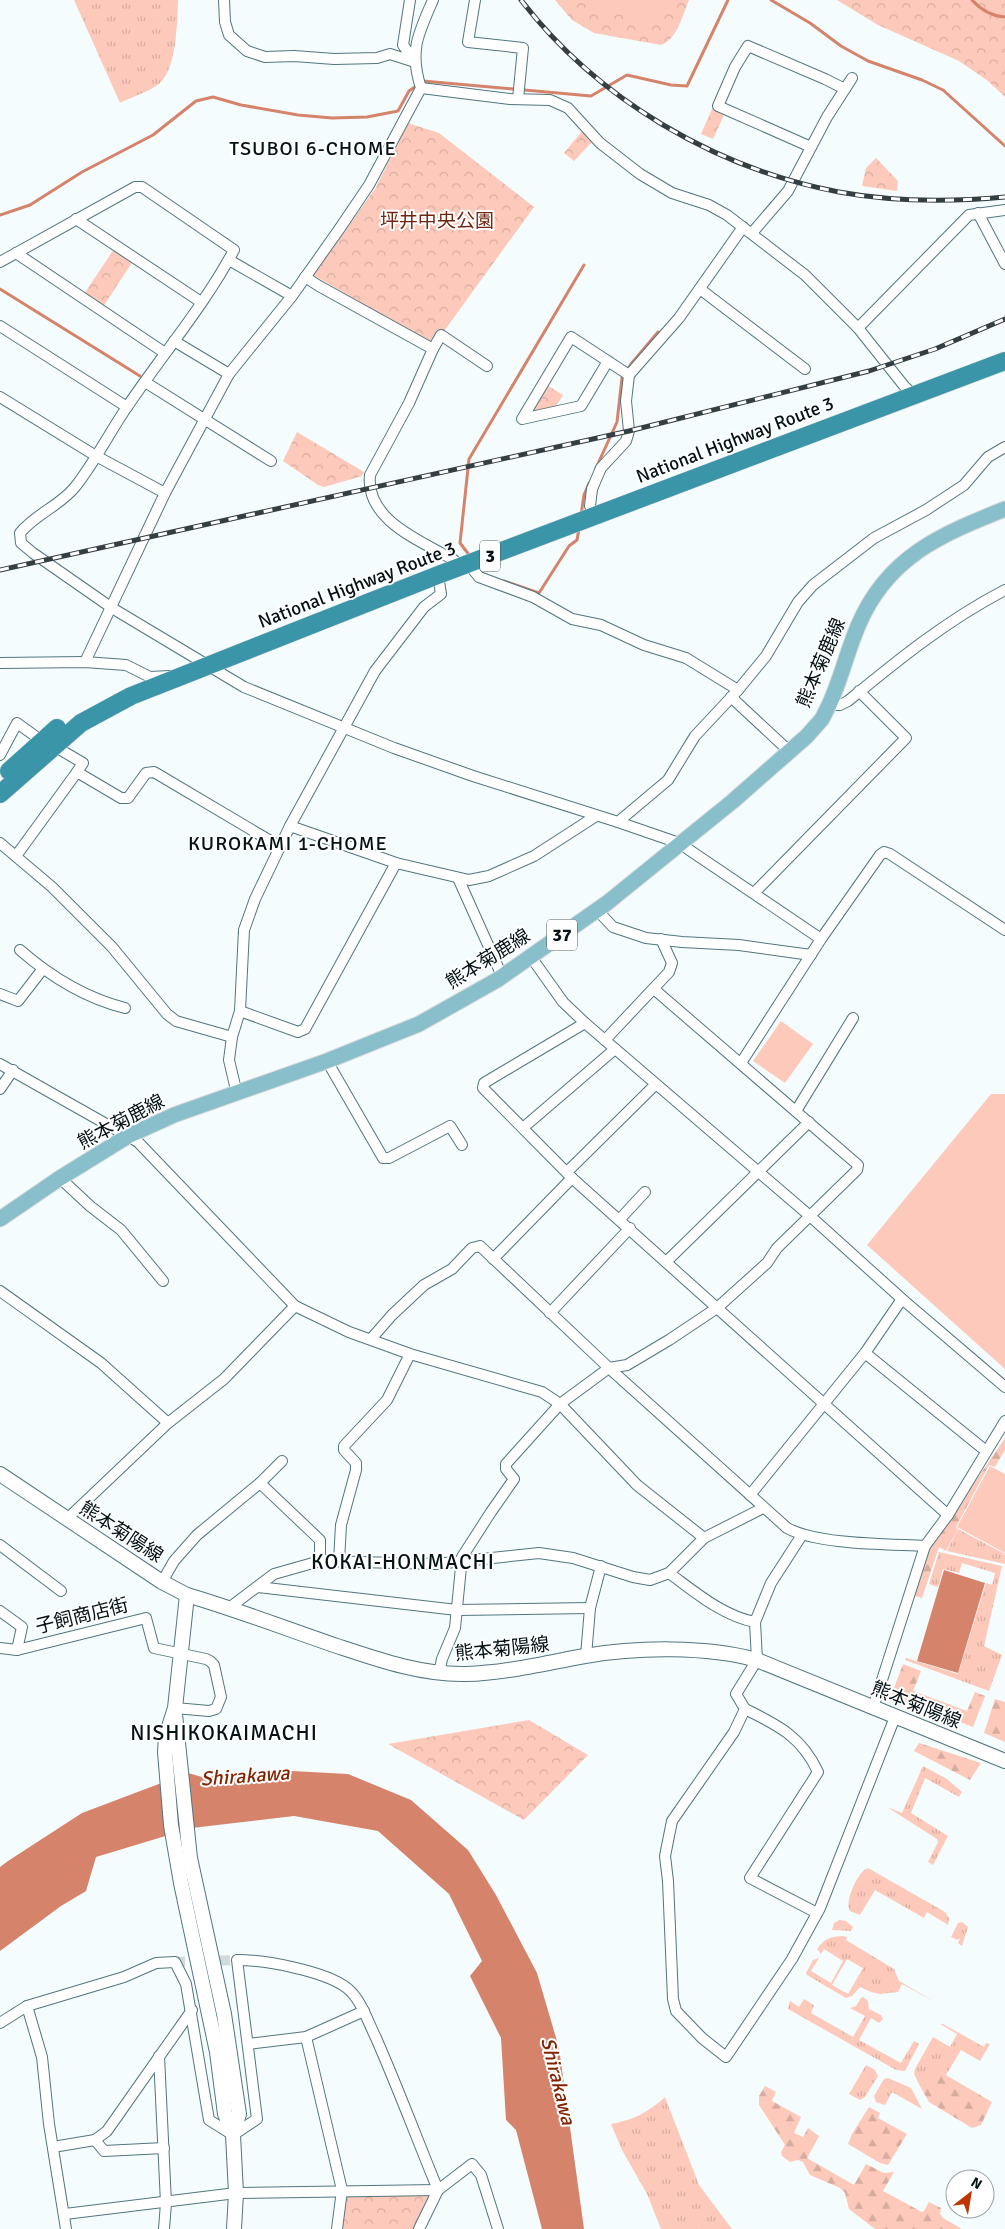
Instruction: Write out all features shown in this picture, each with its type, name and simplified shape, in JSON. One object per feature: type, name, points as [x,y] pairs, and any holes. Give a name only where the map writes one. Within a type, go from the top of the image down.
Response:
[{"type":"highway","name":"National Highway Route 3","points":[[0,780],[48,743],[82,723],[131,696],[181,676],[202,663],[910,391],[1005,349]]},
{"type":"highway","name":"National Highway Route 3","points":[[0,794],[48,743],[58,727],[107,696],[150,676],[202,663],[438,575],[462,562],[590,506],[910,391],[1005,361]]},
{"type":"main road","name":"熊本菊鹿線","points":[[0,1219],[60,1178],[128,1136],[174,1115],[327,1061],[419,1024],[531,957],[597,910],[733,801],[822,719],[861,619],[876,593],[891,574],[917,552],[938,538],[1005,509]]},
{"type":"main road","name":"熊本菊陽線","points":[[0,1474],[162,1582],[188,1595],[369,1657],[414,1669],[439,1673],[466,1674],[516,1670],[586,1656],[693,1650],[731,1653],[758,1660],[1005,1761]]},
{"type":"main road","points":[[188,1595],[175,1708],[190,1858],[224,2014],[239,2114],[233,2134]]},
{"type":"main road","points":[[175,1708],[166,1736],[165,1752],[171,1825],[181,1883],[217,2052],[225,2114],[233,2134],[236,2193],[234,2229]]},
{"type":"street","points":[[224,0],[225,22],[229,35],[247,51],[266,57],[294,56],[334,59],[377,58],[390,54],[415,65]]},
{"type":"street","points":[[85,662],[165,493],[230,374],[292,296],[369,184],[421,88],[415,65],[403,45],[410,0]]},
{"type":"street","points":[[415,65],[419,33],[432,0]]},
{"type":"street","points":[[475,0],[468,42],[523,48],[519,96]]},
{"type":"street","points":[[812,146],[718,106],[735,68],[748,46],[825,79],[845,90]]},
{"type":"street","points":[[752,234],[788,191],[852,78]]},
{"type":"street","points":[[421,88],[550,100],[568,108],[600,143],[640,174],[672,192],[709,205],[743,227],[805,275],[858,328],[910,391]]},
{"type":"street","points":[[0,262],[134,187],[142,187],[234,250],[201,302],[127,407],[74,488],[61,501],[25,527],[20,533],[19,539],[21,543],[33,554],[112,608],[244,687],[342,728],[473,776],[679,843],[821,939]]},
{"type":"street","points":[[858,328],[969,214],[1005,210]]},
{"type":"street","points":[[978,213],[1005,264]]},
{"type":"street","points":[[76,220],[201,302]]},
{"type":"street","points":[[590,506],[592,489],[601,468],[626,441],[629,431],[626,401],[627,373],[679,318],[743,227]]},
{"type":"street","points":[[16,253],[165,353]]},
{"type":"street","points":[[229,260],[292,296]]},
{"type":"street","points":[[305,276],[318,286],[433,349]]},
{"type":"street","points":[[700,289],[805,369]]},
{"type":"street","points":[[0,326],[127,407]]},
{"type":"street","points":[[487,366],[441,335],[409,403],[370,475],[369,487],[372,499],[386,519],[462,562],[479,577],[533,597],[572,619],[601,625],[644,645],[686,658],[735,694],[789,751]]},
{"type":"street","points":[[608,361],[581,406],[522,419],[571,337],[627,373]]},
{"type":"street","points":[[174,341],[230,374]]},
{"type":"street","points":[[145,382],[270,461]]},
{"type":"street","points":[[0,397],[96,456],[165,493]]},
{"type":"street","points":[[618,822],[668,780],[695,736],[735,694],[766,656],[798,602],[813,585],[874,538],[926,510],[964,485],[988,457],[1005,447]]},
{"type":"street","points":[[237,1094],[230,1060],[232,1037],[240,1011],[244,930],[255,899],[279,846],[342,728],[375,671],[424,607],[441,594],[438,575]]},
{"type":"street","points":[[829,705],[840,705],[931,635],[983,601],[1005,590]]},
{"type":"street","points":[[0,663],[85,662],[126,665],[150,676],[181,676]]},
{"type":"street","points":[[754,894],[906,738],[859,692]]},
{"type":"street","points":[[0,755],[17,723],[82,763],[16,856]]},
{"type":"street","points":[[77,772],[121,798],[128,798],[146,773],[154,772],[279,846]]},
{"type":"street","points":[[290,826],[396,863],[469,880],[489,876],[534,856],[596,816]]},
{"type":"street","points":[[0,842],[52,887],[112,947],[168,1014],[176,1020],[232,1037]]},
{"type":"street","points":[[741,1063],[821,939],[884,852],[1005,930]]},
{"type":"street","points":[[240,1011],[298,1032],[305,1029],[396,863]]},
{"type":"street","points":[[458,878],[502,976]]},
{"type":"street","points":[[597,910],[613,927],[646,938],[739,945],[811,955]]},
{"type":"street","points":[[605,1040],[655,990],[669,972],[672,963],[661,940]]},
{"type":"street","points":[[20,950],[42,970],[104,1003],[126,1008]]},
{"type":"street","points":[[531,957],[563,1002],[584,1023],[810,1216],[902,1299],[1005,1387]]},
{"type":"street","points":[[0,994],[18,1001],[42,970]]},
{"type":"street","points":[[439,1673],[442,1659],[455,1628],[462,1573],[461,1562],[466,1550],[514,1479],[506,1469],[506,1464],[560,1404],[609,1368],[627,1365],[717,1308],[767,1263],[777,1248],[857,1170],[858,1166],[809,1122],[655,990]]},
{"type":"street","points":[[796,1111],[853,1018]]},
{"type":"street","points":[[584,1023],[484,1083],[483,1088],[570,1175],[667,1261],[822,1404],[948,1515]]},
{"type":"street","points":[[524,1127],[615,1049]]},
{"type":"street","points":[[327,1061],[384,1158],[389,1158],[450,1126],[462,1145]]},
{"type":"street","points":[[0,1064],[138,1142],[295,1306],[349,1332],[410,1354],[542,1392],[560,1404],[637,1485],[704,1538]]},
{"type":"street","points":[[0,1089],[13,1070]]},
{"type":"street","points":[[493,1259],[655,1085]]},
{"type":"street","points":[[667,1261],[809,1122]]},
{"type":"street","points":[[60,1178],[90,1206],[121,1230],[163,1281]]},
{"type":"street","points":[[620,1219],[645,1192]]},
{"type":"street","points":[[550,1312],[630,1228]]},
{"type":"street","points":[[371,1340],[392,1315],[418,1290],[452,1269],[472,1248],[480,1246],[609,1368],[787,1528],[802,1535],[864,1543],[925,1546]]},
{"type":"street","points":[[0,1291],[101,1363],[168,1423]]},
{"type":"street","points":[[750,1495],[865,1353],[902,1299]]},
{"type":"street","points":[[67,1519],[168,1423],[224,1379],[295,1306]]},
{"type":"street","points":[[865,1353],[986,1451]]},
{"type":"street","points":[[339,1561],[340,1525],[356,1470],[356,1463],[344,1450],[344,1446],[387,1400],[410,1354]]},
{"type":"street","points":[[873,1708],[925,1546],[948,1515],[1005,1421]]},
{"type":"street","points":[[162,1582],[174,1561],[197,1536],[260,1483],[282,1461]]},
{"type":"street","points":[[260,1483],[320,1540],[320,1561]]},
{"type":"street","points":[[229,1608],[274,1574],[320,1561],[394,1564],[461,1562],[539,1553],[572,1558],[633,1577],[650,1580],[669,1573],[704,1538],[763,1508]]},
{"type":"street","points":[[802,1535],[770,1583],[755,1622],[758,1660],[736,1694],[745,1709],[783,1728],[797,1741],[818,1772],[750,1878],[817,1914]]},
{"type":"street","points":[[0,1546],[61,1591]]},
{"type":"street","points":[[586,1656],[590,1608],[601,1566]]},
{"type":"street","points":[[669,1573],[726,1611],[741,1619],[755,1622]]},
{"type":"street","points":[[258,1586],[457,1610],[590,1608]]},
{"type":"street","points":[[0,1611],[22,1627],[17,1650]]},
{"type":"street","name":"子飼商店街","points":[[0,1648],[17,1650],[146,1618],[154,1648],[180,1653]]},
{"type":"street","points":[[175,1708],[209,1711],[216,1708],[221,1697],[214,1665],[210,1661],[180,1653]]},
{"type":"street","points":[[745,1709],[734,1732],[672,1821],[665,1856],[668,1881],[673,1999],[676,2010],[702,2038],[726,2057],[792,1959],[817,1914],[895,1717]]},
{"type":"street","points":[[0,2023],[27,2006],[124,1977],[156,1963],[175,1962],[186,1984],[192,2010],[209,2120],[233,2134],[257,2119],[237,1960],[256,1960],[333,1979],[349,1989],[364,2011],[386,2060],[438,2190]]},
{"type":"street","points":[[27,2006],[42,2057],[53,2147],[66,2229]]},
{"type":"street","points":[[53,2147],[95,2140],[107,2131],[192,2010]]},
{"type":"street","points":[[248,2044],[306,2037],[364,2011]]},
{"type":"street","points":[[306,2037],[342,2190],[337,2229]]},
{"type":"street","points":[[159,2056],[166,2203],[164,2229]]},
{"type":"street","points":[[95,2140],[104,2151],[164,2148]]},
{"type":"street","points":[[419,2229],[438,2190],[472,2164],[481,2175],[498,2229]]},
{"type":"street","points":[[65,2214],[236,2193],[438,2190]]},
{"type":"green space","points":[[74,0],[178,0],[173,57],[165,77],[159,84],[120,103]]},
{"type":"green space","points":[[555,0],[689,0],[675,32],[667,42],[661,45],[594,33],[572,20]]},
{"type":"green space","points":[[604,0],[663,0],[657,24],[601,10]]},
{"type":"green space","points":[[837,0],[1005,0],[1005,97],[988,81],[959,61],[878,25]]},
{"type":"green space","points":[[712,109],[724,115],[713,139],[701,134]]},
{"type":"green space","name":"坪井中央公園","points":[[408,123],[439,133],[534,207],[434,345],[313,275],[375,189]]},
{"type":"green space","points":[[583,130],[591,138],[592,142],[574,161],[564,153]]},
{"type":"green space","points":[[876,158],[898,181],[897,191],[862,186],[866,168]]},
{"type":"green space","points":[[114,249],[133,261],[103,307],[84,294]]},
{"type":"green space","points":[[547,385],[563,395],[555,408],[535,413],[532,409]]},
{"type":"green space","points":[[297,432],[364,472],[362,476],[324,487],[318,485],[283,461]]},
{"type":"green space","points":[[781,1021],[813,1044],[785,1083],[753,1061]]},
{"type":"green space","points":[[991,1094],[1005,1094],[1005,1369],[867,1245]]},
{"type":"green space","points":[[1005,1438],[1005,1450],[995,1467],[989,1465],[956,1527],[958,1529],[946,1551],[939,1547],[922,1598],[915,1596],[930,1548]]},
{"type":"green space","points":[[990,1466],[1005,1474],[1005,1553],[957,1527]]},
{"type":"green space","points":[[958,1529],[1005,1554],[1005,1564],[947,1551]]},
{"type":"green space","points":[[939,1552],[1002,1566],[984,1646],[1002,1655],[989,1691],[905,1660],[906,1658],[958,1674],[986,1583],[992,1585],[995,1573],[962,1563],[959,1573],[943,1569],[938,1587],[929,1584]]},
{"type":"green space","points":[[903,1664],[921,1671],[913,1691],[967,1711],[975,1692],[985,1696],[973,1727],[891,1696]]},
{"type":"green space","points":[[995,1699],[1005,1702],[1005,1742],[984,1733]]},
{"type":"green space","points":[[529,1720],[588,1755],[524,1820],[388,1744]]},
{"type":"green space","points":[[919,1743],[981,1763],[970,1780],[914,1751]]},
{"type":"green space","points":[[923,1766],[947,1779],[962,1792],[959,1797],[925,1778],[911,1813],[948,1836],[933,1865],[928,1862],[938,1842],[937,1839],[887,1807],[902,1813]]},
{"type":"green space","points":[[868,1868],[945,1912],[949,1918],[948,1925],[927,1912],[924,1918],[875,1890],[860,1915],[850,1911],[850,1894],[860,1875]]},
{"type":"green space","points":[[839,1920],[846,1921],[853,1927],[851,1931],[832,1930],[834,1923]]},
{"type":"green space","points":[[962,1922],[968,1927],[962,1946],[958,1943],[960,1938],[957,1940],[951,1937],[958,1923]]},
{"type":"green space","points":[[839,1936],[847,1937],[846,1940],[894,1969],[899,1981],[937,2003],[902,1984],[898,1992],[880,1994],[860,1987],[852,1996],[846,1998],[807,1975],[806,1973],[813,1960],[819,1958],[811,1971],[831,1983],[843,1961],[824,1949],[821,1954],[817,1949],[825,1940]],"holes":[[[847,1959],[863,1968],[848,1994],[832,1985]]]},
{"type":"green space","points":[[863,1997],[868,2001],[869,2009],[881,2015],[883,2019],[879,2023],[871,2018],[859,2040],[901,2063],[914,2041],[919,2044],[905,2071],[896,2070],[788,2009],[790,2001],[799,2007],[804,1999],[814,2005],[811,2013],[853,2037],[865,2016],[850,2008],[856,2006]]},
{"type":"green space","points":[[940,2024],[984,2047],[986,2043],[990,2044],[980,2061],[961,2050],[946,2075],[939,2071],[932,2071],[921,2088],[914,2074],[915,2069],[933,2037],[950,2047],[957,2034]]},
{"type":"green space","points":[[866,2065],[875,2070],[878,2076],[865,2097],[860,2100],[849,2094]]},
{"type":"green space","points":[[931,2071],[939,2071],[992,2102],[981,2125],[972,2128],[929,2102],[921,2088]]},
{"type":"green space","points":[[888,2078],[911,2088],[922,2109],[892,2092],[885,2105],[876,2102],[874,2096],[884,2079]]},
{"type":"green space","points":[[765,2086],[776,2092],[772,2101],[801,2117],[794,2133],[803,2137],[808,2128],[819,2136],[807,2158],[854,2185],[866,2164],[884,2173],[894,2172],[883,2191],[922,2212],[929,2202],[941,2208],[940,2214],[943,2218],[962,2229],[875,2229],[849,2209],[845,2193],[840,2188],[810,2175],[803,2162],[798,2160],[790,2162],[782,2156],[781,2152],[785,2145],[759,2105],[759,2096]]},
{"type":"green space","points":[[665,2097],[699,2185],[732,2229],[661,2229],[647,2194],[622,2150],[611,2124],[640,2115]]},
{"type":"green space","points":[[869,2107],[880,2113],[878,2118],[907,2134],[888,2165],[880,2163],[848,2144]]},
{"type":"green space","points":[[342,2190],[438,2190],[419,2229],[337,2229]]},
{"type":"water","points":[[944,1570],[985,1583],[958,1673],[917,1661]]},
{"type":"water","name":"Shirakawa","points":[[273,1770],[348,1774],[411,1800],[468,1850],[496,1895],[537,1973],[559,2048],[584,2229],[542,2229],[516,2130],[506,2120],[501,2038],[470,1976],[482,1961],[449,1894],[378,1831],[294,1816],[192,1828],[96,1857],[86,1891],[61,1906],[0,1951],[0,1867],[8,1861],[82,1813],[188,1773],[202,1777]]},
{"type":"waterway","points":[[0,215],[30,205],[82,172],[153,135],[196,101],[213,97],[241,105],[298,115],[332,118],[367,117],[398,111],[409,91],[423,81],[591,96],[627,75],[671,85],[687,86],[728,0]]},
{"type":"waterway","points":[[771,0],[810,23],[841,46],[868,61],[922,80],[943,90],[1005,146]]},
{"type":"waterway","points":[[972,0],[987,12],[1005,17]]},
{"type":"waterway","points":[[470,556],[460,543],[469,459],[584,265]]},
{"type":"waterway","points":[[0,289],[140,376]]},
{"type":"waterway","points":[[596,468],[617,422],[622,378],[631,364],[658,332]]},
{"type":"waterway","points":[[581,515],[584,495],[589,483]]},
{"type":"waterway","points":[[504,581],[539,593],[569,546],[577,540],[579,529]]},
{"type":"tunnel","points":[[175,1962],[237,1960]]},
{"type":"railway","points":[[521,0],[551,36],[585,69],[623,98],[662,125],[704,147],[748,166],[793,181],[839,192],[880,198],[964,200],[1005,197]]},
{"type":"railway","points":[[0,570],[629,431],[869,371],[935,349],[1005,319]]},
{"type":"district","name":"TSUBOI 6-CHOME","points":[[313,148]]},
{"type":"district","name":"KUROKAMI 1-CHOME","points":[[288,843]]},
{"type":"district","name":"KOKAI-HONMACHI","points":[[403,1562]]},
{"type":"district","name":"NISHIKOKAIMACHI","points":[[224,1733]]}]
